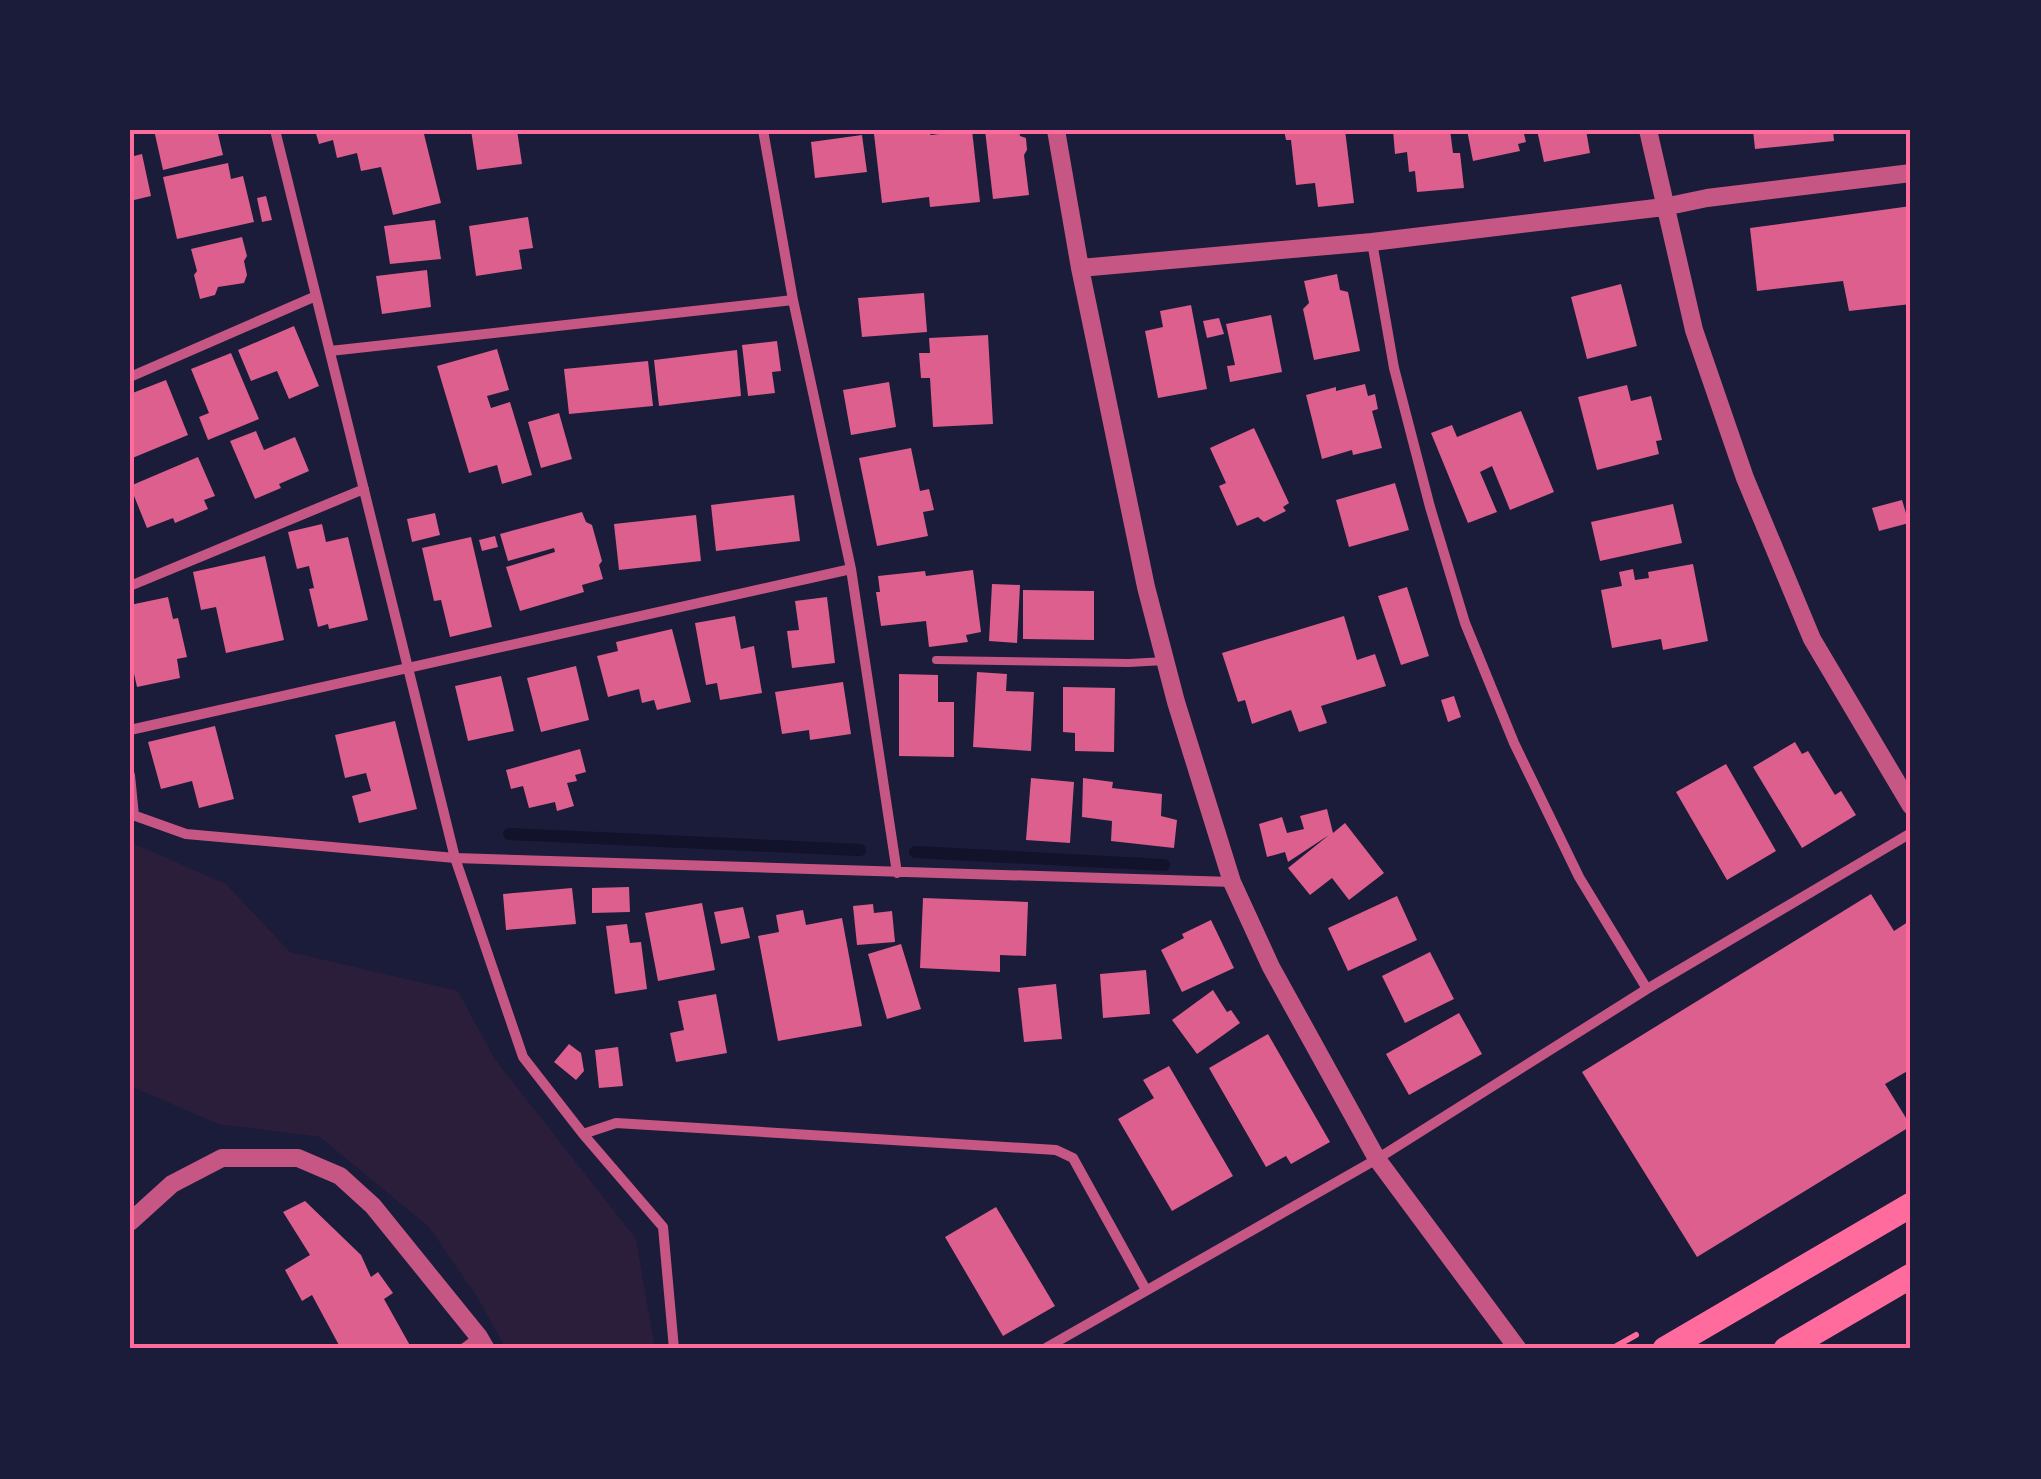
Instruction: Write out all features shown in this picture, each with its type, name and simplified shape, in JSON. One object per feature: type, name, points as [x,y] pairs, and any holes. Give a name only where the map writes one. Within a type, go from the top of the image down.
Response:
[{"type":"main road","points":[[1666,1349],[1911,1205]]},
{"type":"main road","points":[[1786,1349],[1911,1276]]},
{"type":"street","points":[[275,130],[455,858],[523,1057],[663,1227],[674,1349]]},
{"type":"street","points":[[763,130],[850,569],[897,872]]},
{"type":"street","points":[[1056,130],[1080,268],[1146,587],[1232,882],[1271,967],[1378,1159],[1518,1349]]},
{"type":"street","points":[[1648,130],[1694,330],[1746,478],[1812,639],[1911,806]]},
{"type":"street","points":[[1080,268],[1372,242],[1911,173]]},
{"type":"street","points":[[1372,242],[1394,368],[1465,622],[1514,743],[1578,877],[1648,989]]},
{"type":"street","points":[[130,377],[316,296]]},
{"type":"street","points":[[330,351],[794,300]]},
{"type":"street","points":[[130,586],[364,489]]},
{"type":"street","points":[[130,730],[850,569]]},
{"type":"street","points":[[130,775],[132,815],[186,834],[455,858],[1232,882]]},
{"type":"street","points":[[1044,1349],[1378,1159],[1648,989],[1911,833]]},
{"type":"street","points":[[583,1134],[616,1123],[1056,1150],[1073,1158],[1146,1290]]},
{"type":"street","points":[[130,1222],[172,1184],[222,1158],[298,1158],[340,1176],[372,1206],[482,1343],[463,1349]]},
{"type":"lane","points":[[936,660],[1165,661]]},
{"type":"shaded area","points":[[130,842],[226,884],[290,952],[458,991],[494,1058],[636,1239],[655,1349],[506,1349],[479,1300],[429,1227],[320,1137],[218,1124],[130,1086]]},
{"type":"building","points":[[154,130],[217,130],[223,155],[163,170]]},
{"type":"building","points":[[315,130],[423,130],[441,203],[393,215],[381,167],[361,171],[357,153],[337,158],[333,140],[319,144]]},
{"type":"building","points":[[471,130],[517,130],[522,164],[477,170]]},
{"type":"building","points":[[925,130],[931,135],[972,130],[980,202],[930,207],[929,197],[882,203],[874,134]]},
{"type":"building","points":[[985,130],[1019,130],[1020,136],[1026,138],[1029,195],[993,199]]},
{"type":"building","points":[[1284,130],[1345,130],[1354,203],[1318,207],[1315,183],[1296,185],[1291,140],[1286,140]]},
{"type":"building","points":[[1393,130],[1450,130],[1453,153],[1460,153],[1464,188],[1417,192],[1415,171],[1409,172],[1407,152],[1395,154]]},
{"type":"building","points":[[1467,130],[1523,130],[1526,142],[1518,144],[1520,151],[1473,161]]},
{"type":"building","points":[[1537,130],[1586,130],[1590,153],[1544,162]]},
{"type":"building","points":[[1753,130],[1833,130],[1834,141],[1755,149]]},
{"type":"building","points":[[862,135],[867,172],[815,178],[811,142]]},
{"type":"building","points":[[142,154],[151,196],[130,201],[130,157]]},
{"type":"building","points":[[228,163],[231,179],[243,176],[254,222],[177,239],[163,177]]},
{"type":"building","points":[[266,196],[272,220],[262,222],[257,198]]},
{"type":"building","points":[[1911,206],[1911,304],[1849,311],[1843,281],[1757,291],[1750,228]]},
{"type":"building","points":[[528,217],[533,248],[519,250],[522,269],[476,276],[469,226]]},
{"type":"building","points":[[435,220],[441,259],[390,264],[384,226]]},
{"type":"building","points":[[242,237],[247,256],[244,283],[218,287],[215,295],[200,299],[191,249]]},
{"type":"building","points":[[427,270],[431,307],[382,314],[376,276]]},
{"type":"building","points":[[1337,274],[1340,290],[1348,292],[1360,351],[1314,360],[1303,309],[1309,303],[1304,281]]},
{"type":"building","points":[[1621,284],[1637,346],[1587,359],[1571,297]]},
{"type":"building","points":[[924,293],[927,332],[862,337],[858,298]]},
{"type":"building","points":[[1191,305],[1207,389],[1158,398],[1145,331],[1163,327],[1160,311]]},
{"type":"building","points":[[1271,315],[1282,372],[1230,382],[1227,366],[1235,365],[1226,324]]},
{"type":"building","points":[[1219,318],[1224,334],[1207,338],[1203,321]]},
{"type":"building","points":[[294,326],[319,386],[289,399],[277,371],[251,381],[238,350]]},
{"type":"building","points":[[988,335],[993,424],[933,427],[930,378],[921,378],[919,353],[930,353],[929,338]]},
{"type":"building","points":[[777,341],[781,371],[772,372],[775,393],[748,396],[742,345]]},
{"type":"building","points":[[497,349],[509,390],[487,396],[491,408],[510,402],[532,475],[502,484],[497,465],[469,473],[437,366]]},
{"type":"building","points":[[737,350],[741,396],[659,406],[654,360]]},
{"type":"building","points":[[231,353],[259,419],[208,440],[199,417],[209,413],[191,369]]},
{"type":"building","points":[[648,361],[653,406],[569,414],[564,369]]},
{"type":"building","points":[[166,380],[188,435],[130,459],[130,394]]},
{"type":"building","points":[[889,382],[896,427],[851,435],[843,390]]},
{"type":"building","points":[[1365,384],[1368,396],[1375,394],[1378,409],[1372,411],[1382,448],[1353,455],[1352,450],[1322,459],[1306,395]]},
{"type":"building","points":[[1627,385],[1631,401],[1651,396],[1662,440],[1656,441],[1659,454],[1597,470],[1578,397]]},
{"type":"building","points":[[1521,411],[1554,492],[1510,510],[1492,466],[1480,472],[1497,512],[1468,523],[1431,433],[1452,425],[1457,437]]},
{"type":"building","points":[[559,413],[572,459],[541,468],[528,422]]},
{"type":"building","points":[[1254,428],[1289,503],[1283,507],[1286,511],[1264,522],[1258,517],[1237,526],[1219,486],[1226,483],[1210,448]]},
{"type":"building","points":[[256,431],[264,450],[295,437],[309,471],[255,499],[230,441]]},
{"type":"building","points":[[911,448],[920,491],[929,489],[934,510],[923,512],[928,536],[877,546],[859,458]]},
{"type":"building","points":[[198,457],[215,496],[204,500],[208,509],[175,523],[173,518],[147,528],[130,486]]},
{"type":"building","points":[[1395,483],[1409,530],[1349,547],[1336,500]]},
{"type":"building","points":[[794,495],[800,541],[716,551],[711,505]]},
{"type":"building","points":[[1902,500],[1909,523],[1879,531],[1872,508]]},
{"type":"building","points":[[1673,504],[1682,543],[1600,561],[1591,522]]},
{"type":"building","points":[[582,512],[592,525],[603,579],[582,585],[584,592],[520,611],[506,567],[555,552],[554,548],[508,561],[500,534]]},
{"type":"building","points":[[435,513],[440,535],[412,542],[407,519]]},
{"type":"building","points":[[696,515],[701,561],[619,570],[614,524]]},
{"type":"building","points":[[322,524],[326,542],[348,537],[368,620],[329,629],[328,624],[318,627],[309,589],[314,588],[309,566],[297,569],[288,532]]},
{"type":"building","points":[[495,536],[498,547],[482,551],[479,540]]},
{"type":"building","points":[[471,537],[492,627],[450,637],[441,600],[434,601],[422,548]]},
{"type":"building","points":[[265,556],[284,640],[226,653],[216,607],[201,610],[193,572]]},
{"type":"building","points":[[1693,564],[1708,641],[1663,650],[1661,639],[1612,648],[1601,590],[1622,586],[1619,572],[1633,569],[1635,580],[1649,578],[1648,572]]},
{"type":"building","points":[[973,570],[981,632],[966,635],[968,642],[929,647],[926,621],[881,626],[878,576],[925,571],[926,576]]},
{"type":"building","points":[[992,584],[1020,585],[1017,643],[989,641]]},
{"type":"building","points":[[1407,587],[1429,656],[1401,665],[1378,596]]},
{"type":"building","points":[[1023,590],[1094,591],[1094,640],[1023,639]]},
{"type":"building","points":[[168,597],[173,619],[178,618],[187,657],[177,659],[180,678],[137,687],[130,668],[130,605]]},
{"type":"building","points":[[827,597],[835,663],[792,668],[787,631],[799,630],[795,601]]},
{"type":"building","points":[[735,616],[741,649],[754,646],[762,693],[720,700],[717,683],[706,685],[695,623]]},
{"type":"building","points":[[1344,616],[1357,660],[1375,654],[1386,686],[1321,706],[1327,723],[1299,732],[1291,710],[1252,724],[1245,700],[1238,702],[1222,653]]},
{"type":"building","points":[[672,629],[691,702],[657,710],[654,700],[642,703],[639,689],[608,697],[597,656],[618,651],[616,642]]},
{"type":"building","points":[[576,666],[589,720],[541,732],[527,678]]},
{"type":"building","points":[[977,672],[1007,674],[1006,691],[1034,692],[1031,751],[973,747]]},
{"type":"building","points":[[899,674],[938,675],[938,702],[954,702],[954,757],[899,756]]},
{"type":"building","points":[[501,676],[514,731],[468,741],[455,686]]},
{"type":"building","points":[[843,682],[851,734],[810,740],[809,730],[782,734],[775,692]]},
{"type":"building","points":[[1063,687],[1115,688],[1114,752],[1075,751],[1075,733],[1063,732]]},
{"type":"building","points":[[1454,696],[1461,717],[1448,722],[1441,700]]},
{"type":"building","points":[[395,721],[417,809],[359,823],[352,796],[371,791],[366,773],[345,778],[335,735]]},
{"type":"building","points":[[215,726],[234,799],[199,808],[192,781],[161,789],[148,742]]},
{"type":"building","points":[[1795,742],[1802,754],[1808,751],[1835,795],[1841,791],[1856,815],[1802,848],[1753,767]]},
{"type":"building","points":[[580,749],[586,772],[575,775],[577,781],[567,783],[574,806],[557,811],[555,802],[529,808],[523,786],[511,789],[506,770]]},
{"type":"building","points":[[1726,764],[1776,851],[1727,880],[1676,792]]},
{"type":"building","points":[[1031,778],[1074,782],[1070,843],[1026,840]]},
{"type":"building","points":[[1083,778],[1113,782],[1112,788],[1162,794],[1161,816],[1177,820],[1174,848],[1111,841],[1112,821],[1082,817]]},
{"type":"building","points":[[1327,809],[1333,833],[1345,823],[1384,873],[1349,900],[1332,878],[1310,895],[1288,868],[1329,835],[1288,862],[1285,852],[1267,857],[1259,824],[1282,817],[1287,833],[1304,829],[1300,816]]},
{"type":"building","points":[[629,887],[630,912],[592,913],[592,888]]},
{"type":"building","points":[[572,888],[576,924],[506,930],[503,894]]},
{"type":"building","points":[[1871,894],[1894,931],[1911,920],[1911,1069],[1885,1084],[1911,1126],[1697,1257],[1582,1072]]},
{"type":"building","points":[[1397,896],[1417,940],[1348,971],[1328,928]]},
{"type":"building","points":[[923,898],[1028,902],[1026,956],[1000,955],[1000,972],[920,968]]},
{"type":"building","points":[[702,903],[715,970],[658,981],[645,913]]},
{"type":"building","points":[[873,904],[874,913],[892,911],[895,942],[857,945],[853,906]]},
{"type":"building","points":[[743,907],[750,938],[721,944],[714,912]]},
{"type":"building","points":[[803,910],[806,925],[842,918],[862,1026],[778,1041],[758,936],[779,932],[776,915]]},
{"type":"building","points":[[1211,920],[1234,968],[1182,992],[1161,950]]},
{"type":"building","points":[[627,924],[630,943],[641,942],[647,989],[615,994],[606,926]]},
{"type":"building","points":[[901,944],[921,1009],[887,1019],[868,954]]},
{"type":"building","points":[[1430,952],[1454,999],[1405,1023],[1382,976]]},
{"type":"building","points":[[1146,970],[1150,1014],[1103,1018],[1100,974]]},
{"type":"building","points":[[1056,984],[1062,1039],[1024,1042],[1018,988]]},
{"type":"building","points":[[1213,990],[1227,1012],[1231,1010],[1240,1023],[1197,1054],[1172,1020]]},
{"type":"building","points":[[716,994],[727,1053],[676,1062],[670,1033],[684,1030],[678,1001]]},
{"type":"building","points":[[1459,1013],[1482,1054],[1409,1095],[1386,1054]]},
{"type":"building","points":[[1268,1034],[1330,1142],[1291,1164],[1286,1156],[1266,1167],[1209,1068]]},
{"type":"building","points":[[569,1044],[581,1053],[584,1071],[576,1080],[554,1062]]},
{"type":"building","points":[[618,1047],[623,1086],[599,1088],[595,1050]]},
{"type":"building","points":[[1169,1066],[1233,1176],[1172,1211],[1118,1119],[1154,1098],[1143,1080]]},
{"type":"building","points":[[305,1201],[361,1255],[371,1277],[378,1272],[393,1293],[384,1299],[412,1349],[341,1349],[312,1295],[302,1301],[285,1270],[310,1255],[283,1212]]},
{"type":"building","points":[[996,1207],[1055,1306],[1003,1336],[945,1237]]},
{"type":"waterway","points":[[509,834],[860,850]]},
{"type":"waterway","points":[[915,852],[1164,865]]}]
